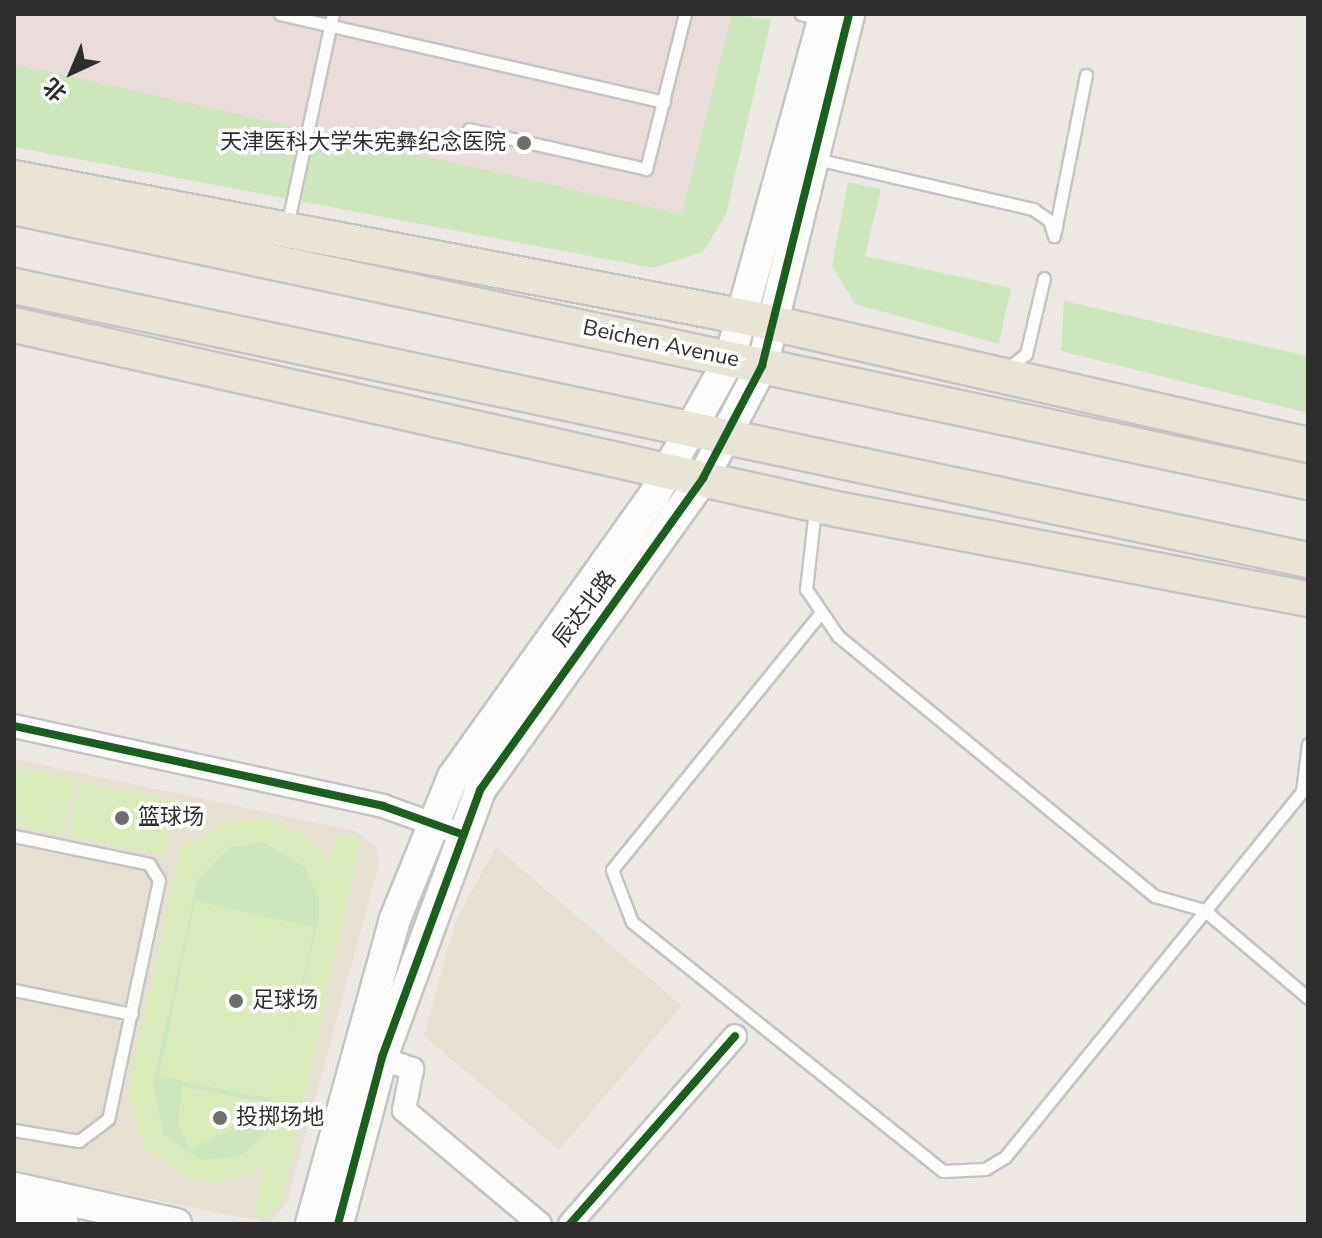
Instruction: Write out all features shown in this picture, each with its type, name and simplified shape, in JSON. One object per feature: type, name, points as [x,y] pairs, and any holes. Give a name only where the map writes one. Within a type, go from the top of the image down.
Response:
[{"type":"main road","points":[[14,178],[285,234],[761,321],[998,372],[1308,445]]},
{"type":"main road","name":"Beichen Avenue","points":[[14,207],[1308,482]]},
{"type":"main road","points":[[14,286],[730,434],[1308,560]]},
{"type":"main road","points":[[14,325],[816,504],[1308,599]]},
{"type":"street","name":"辰达北路","points":[[445,828],[703,478],[730,434],[746,362],[761,321],[803,155],[829,18]]},
{"type":"street","name":"辰达北路","points":[[311,1224],[445,828],[479,737],[669,471],[695,427],[746,362]]},
{"type":"street","points":[[14,726],[383,806],[445,828]]},
{"type":"street","points":[[570,1224],[735,1036]]},
{"type":"street","name":"辰达北路","points":[[338,1224],[370,1054]]},
{"type":"street","points":[[370,1054],[412,1069],[404,1110],[540,1224]]},
{"type":"street","points":[[14,1188],[176,1224]]},
{"type":"street","points":[[14,1213],[63,1224]]},
{"type":"lane","points":[[280,14],[331,20],[664,102]]},
{"type":"lane","points":[[469,129],[646,169],[685,14]]},
{"type":"lane","points":[[285,234],[331,20]]},
{"type":"lane","points":[[803,155],[1033,209],[1049,220],[1054,236],[1086,75]]},
{"type":"lane","points":[[998,372],[1026,354],[1044,278]]},
{"type":"lane","points":[[816,504],[806,589],[819,615],[1155,896],[1204,910],[1308,998]]},
{"type":"lane","points":[[819,615],[612,870],[632,922],[924,1157],[963,1174],[1005,1157],[1302,792],[1308,744]]},
{"type":"lane","points":[[14,836],[149,864],[159,874],[113,1106],[101,1129],[79,1141],[14,1130]]},
{"type":"lane","points":[[14,990],[132,1014]]},
{"type":"shaded area","name":"天津医科大学朱宪彝纪念医院","points":[[14,14],[732,14],[682,214],[14,72]]},
{"type":"shaded area","points":[[14,759],[355,831],[376,846],[379,864],[287,1202],[269,1223],[14,1171]]},
{"type":"shaded area","points":[[496,847],[682,1006],[559,1150],[424,1036],[456,920]]},
{"type":"green space","points":[[732,14],[771,20],[726,214],[703,252],[653,268],[14,147],[14,64],[682,214]]},
{"type":"green space","points":[[848,182],[881,189],[865,256],[1011,288],[999,344],[855,304],[832,266]]},
{"type":"green space","points":[[1064,301],[1308,356],[1308,413],[1061,351]]},
{"type":"green space","points":[[14,767],[75,780],[63,835],[14,824]]},
{"type":"green space","name":"篮球场","points":[[80,781],[175,801],[164,855],[69,836]]},
{"type":"green space","points":[[261,819],[299,831],[330,862],[337,834],[360,839],[282,1203],[264,1218],[253,1216],[266,1166],[220,1183],[181,1177],[144,1146],[128,1094],[181,847],[225,825]],"holes":[[[263,842],[305,867],[319,897],[319,919],[269,1131],[239,1157],[201,1160],[163,1134],[153,1083],[197,881],[229,847]]]},
{"type":"green space","points":[[263,842],[305,867],[319,897],[319,919],[269,1131],[239,1157],[201,1160],[163,1134],[153,1084],[197,881],[229,847]]},
{"type":"green space","name":"足球场","points":[[195,901],[314,927],[278,1101],[159,1076]]},
{"type":"green space","name":"投掷场地","points":[[182,1086],[268,1103],[273,1109],[189,1150],[178,1122]]},
{"type":"cycle path","points":[[338,1224],[382,1057],[480,790],[703,478],[762,366],[849,14]]},
{"type":"cycle path","points":[[14,726],[383,806],[459,833]]},
{"type":"cycle path","points":[[570,1224],[735,1036]]},
{"type":"place","name":"天津医科大学朱宪彝纪念医院","points":[[524,143]]},
{"type":"place","name":"篮球场","points":[[122,818]]},
{"type":"place","name":"足球场","points":[[236,1001]]},
{"type":"place","name":"投掷场地","points":[[220,1118]]}]
